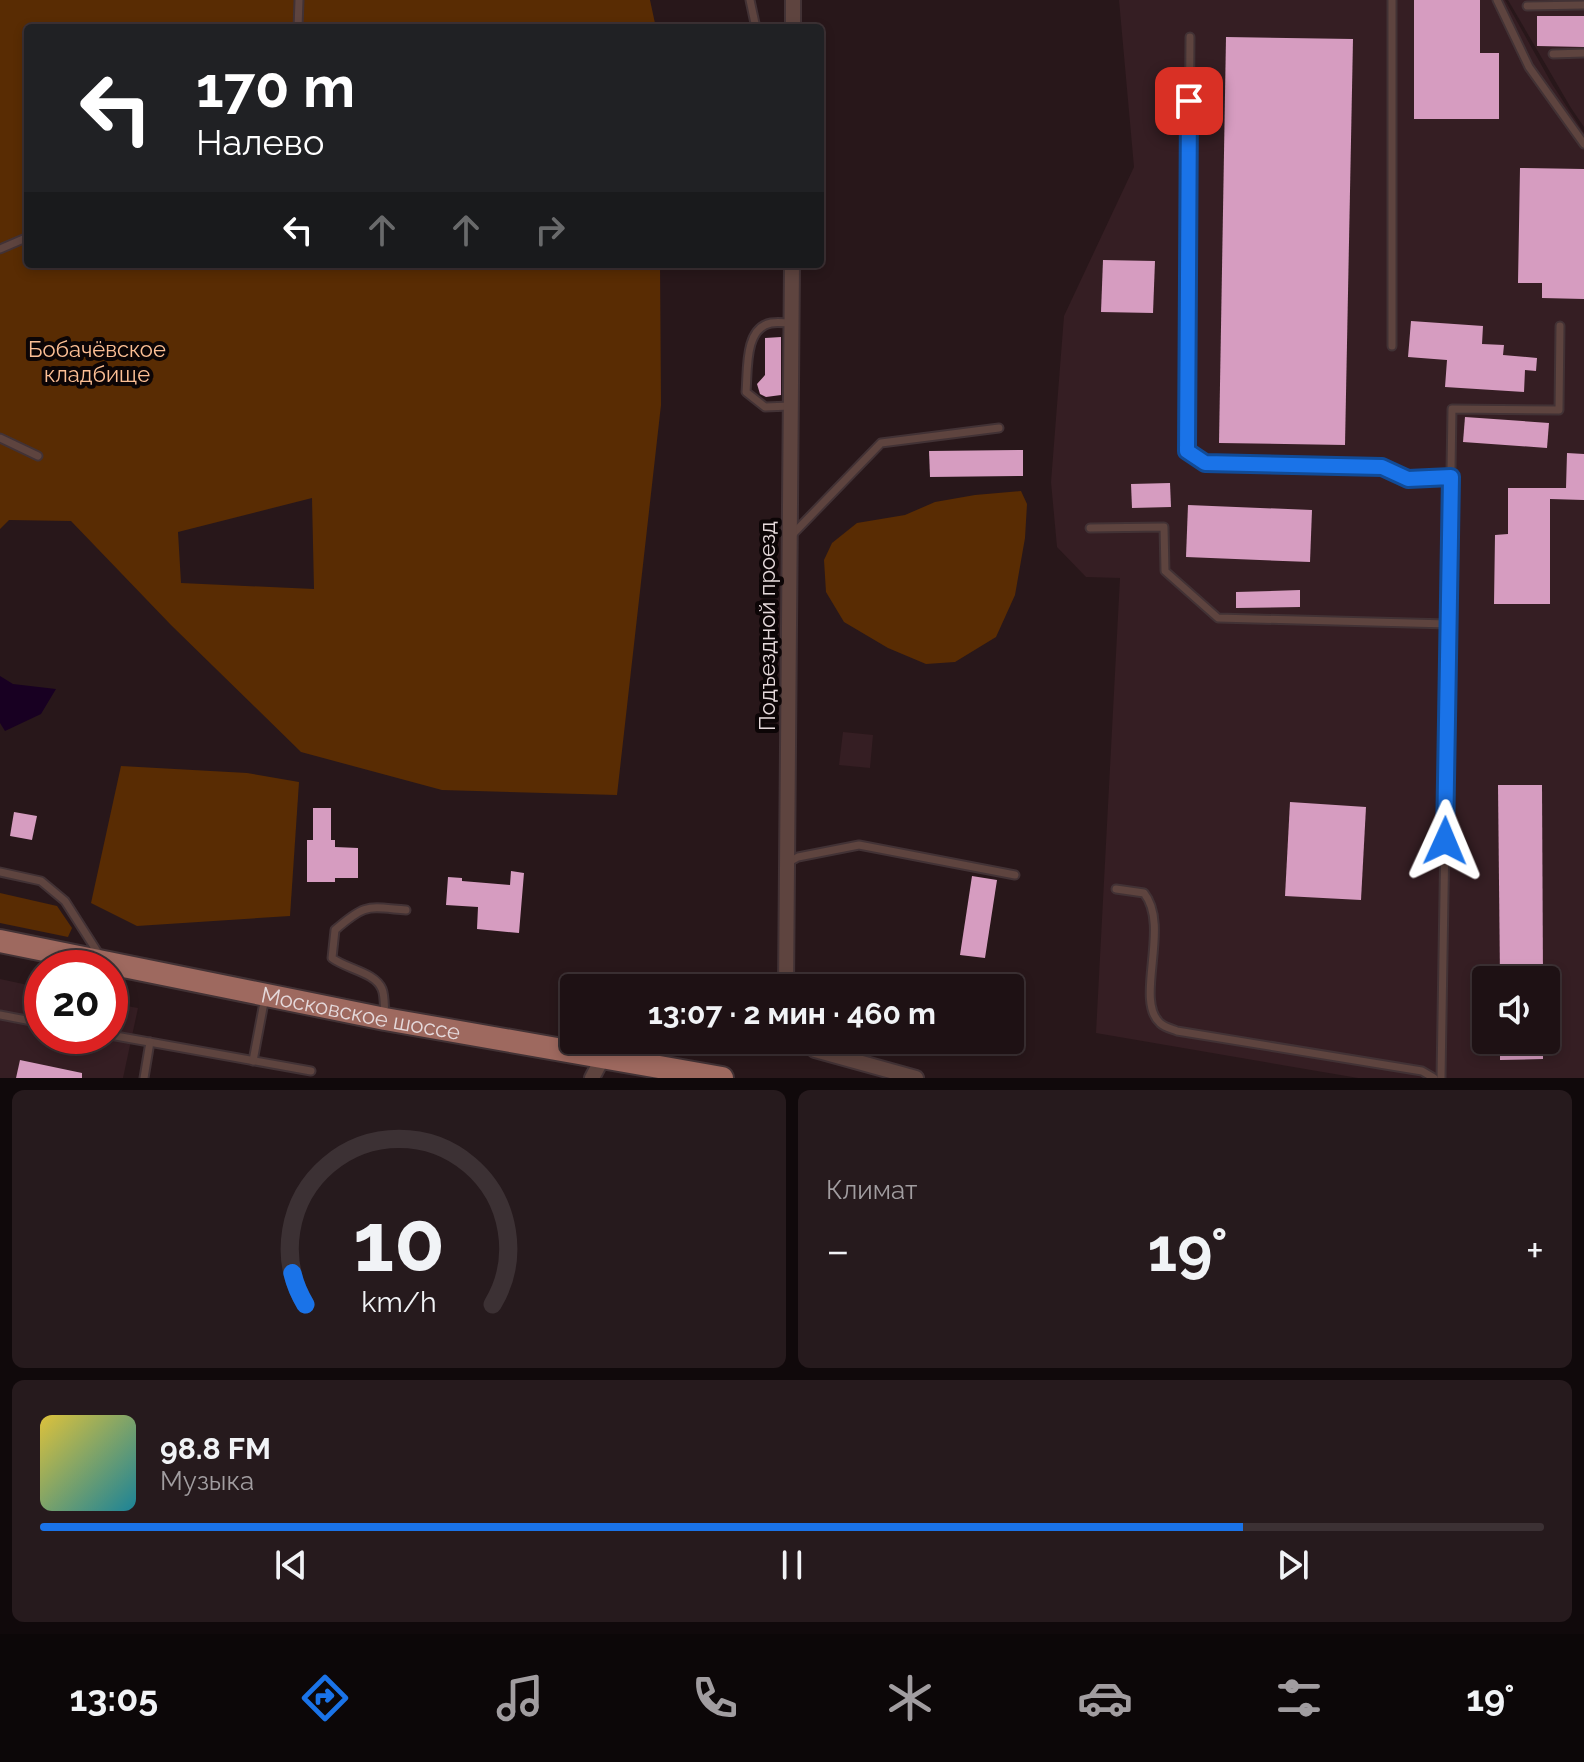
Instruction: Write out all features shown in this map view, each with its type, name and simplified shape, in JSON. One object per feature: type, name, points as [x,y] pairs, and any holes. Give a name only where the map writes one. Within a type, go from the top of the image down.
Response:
[{"type":"main road","name":"Московское шоссе","points":[[0,941],[34,950]]},
{"type":"main road","name":"Московское шоссе","points":[[128,966],[385,1019],[597,1068],[636,1064],[722,1078]]},
{"type":"street","points":[[793,0],[793,24]]},
{"type":"street","name":"Подъездной проезд","points":[[786,974],[792,268]]},
{"type":"street","points":[[829,1054],[916,1078]]},
{"type":"lane","points":[[298,24],[299,0]]},
{"type":"lane","points":[[750,0],[755,24]]},
{"type":"lane","points":[[1392,0],[1392,346]]},
{"type":"lane","points":[[1497,0],[1529,67],[1584,144]]},
{"type":"lane","points":[[1527,6],[1584,5]]},
{"type":"lane","points":[[1190,37],[1187,451],[1205,463],[1382,467],[1408,479],[1451,477]]},
{"type":"lane","points":[[1553,54],[1584,53]]},
{"type":"lane","points":[[0,249],[24,239]]},
{"type":"lane","points":[[791,323],[769,323],[757,330],[751,343],[746,392],[765,407],[792,406]]},
{"type":"lane","points":[[1441,1078],[1452,409],[1559,410],[1560,326]]},
{"type":"lane","points":[[789,538],[881,443],[999,428]]},
{"type":"lane","points":[[0,438],[38,456]]},
{"type":"lane","points":[[1090,528],[1164,527],[1165,571],[1218,618],[1448,624]]},
{"type":"lane","points":[[789,862],[798,857],[859,845],[1015,875]]},
{"type":"lane","points":[[0,872],[41,881],[65,901],[97,950]]},
{"type":"lane","points":[[1116,889],[1144,893],[1150,901],[1154,917],[1150,1008],[1160,1023],[1191,1034],[1422,1071],[1434,1078]]},
{"type":"lane","points":[[385,1019],[382,989],[373,979],[332,958],[335,930],[367,907],[406,910]]},
{"type":"lane","points":[[253,1061],[265,994]]},
{"type":"lane","points":[[0,1015],[24,1020]]},
{"type":"lane","points":[[128,1038],[311,1071]]},
{"type":"lane","points":[[144,1078],[150,1042]]},
{"type":"shaded area","points":[[1119,0],[1505,0],[1552,84],[1584,133],[1584,1078],[1358,1078],[1096,1033],[1120,578],[1086,577],[1057,547],[1051,482],[1064,316],[1134,167]]},
{"type":"shaded area","points":[[1508,0],[1584,0],[1584,127],[1571,108]]},
{"type":"shaded area","points":[[0,676],[13,684],[56,689],[41,714],[5,731],[0,723]]},
{"type":"shaded area","points":[[843,732],[873,735],[870,768],[839,765]]},
{"type":"shaded area","points":[[0,979],[24,984],[24,1054],[128,1054],[128,1006],[138,1008],[123,1078],[0,1078]]},
{"type":"green space","name":"Бобачёвское кладбище","points":[[0,0],[650,0],[655,24],[24,24],[24,268],[660,268],[661,405],[617,795],[442,790],[301,752],[171,625],[71,521],[9,520],[0,529]],"holes":[[[312,498],[314,589],[181,583],[178,532]]]},
{"type":"green space","points":[[1021,491],[1027,504],[1025,538],[1015,595],[996,637],[955,662],[926,664],[888,648],[844,622],[826,592],[824,560],[832,543],[857,523],[905,515],[935,502]]},
{"type":"green space","points":[[121,766],[247,773],[299,782],[290,916],[137,926],[91,903]]},
{"type":"green space","points":[[0,893],[57,906],[72,928],[68,937],[0,923]]},
{"type":"building","points":[[1414,0],[1480,0],[1480,53],[1499,53],[1499,119],[1414,119]]},
{"type":"building","points":[[1537,16],[1584,16],[1584,47],[1537,46]]},
{"type":"building","points":[[1226,37],[1353,39],[1345,445],[1219,443]]},
{"type":"building","points":[[1520,168],[1584,169],[1584,299],[1542,298],[1542,283],[1518,283]]},
{"type":"building","points":[[1103,260],[1155,261],[1153,313],[1101,312]]},
{"type":"building","points":[[1411,321],[1483,326],[1482,344],[1504,345],[1503,355],[1537,358],[1536,371],[1525,370],[1524,392],[1445,387],[1447,360],[1408,357]]},
{"type":"building","points":[[781,337],[781,395],[766,397],[760,394],[757,384],[765,375],[765,338]]},
{"type":"building","points":[[1465,417],[1549,423],[1547,448],[1463,442]]},
{"type":"building","points":[[1023,450],[1023,476],[930,477],[929,451]]},
{"type":"building","points":[[1567,453],[1584,454],[1584,500],[1550,499],[1550,604],[1494,604],[1495,535],[1508,534],[1508,488],[1566,488]]},
{"type":"building","points":[[1170,483],[1171,507],[1132,508],[1131,484]]},
{"type":"building","points":[[1188,505],[1312,510],[1310,562],[1186,557]]},
{"type":"building","points":[[1300,590],[1300,607],[1236,608],[1236,592]]},
{"type":"building","points":[[1498,785],[1542,785],[1543,966],[1500,966]]},
{"type":"building","points":[[1290,802],[1366,807],[1361,900],[1285,896]]},
{"type":"building","points":[[313,808],[331,808],[331,840],[335,840],[335,847],[358,848],[358,878],[307,882],[307,840],[313,840]]},
{"type":"building","points":[[14,812],[37,816],[32,840],[10,836]]},
{"type":"building","points":[[511,871],[524,873],[519,933],[477,929],[478,907],[446,905],[448,877],[510,885]]},
{"type":"building","points":[[972,876],[997,880],[985,958],[960,955]]},
{"type":"building","points":[[1500,1054],[1543,1054],[1543,1059],[1500,1060]]},
{"type":"building","points":[[20,1060],[82,1073],[82,1078],[16,1078]]},
{"type":"route","points":[[1189,101],[1187,451],[1205,463],[1382,467],[1408,479],[1451,477],[1445,841]]}]
